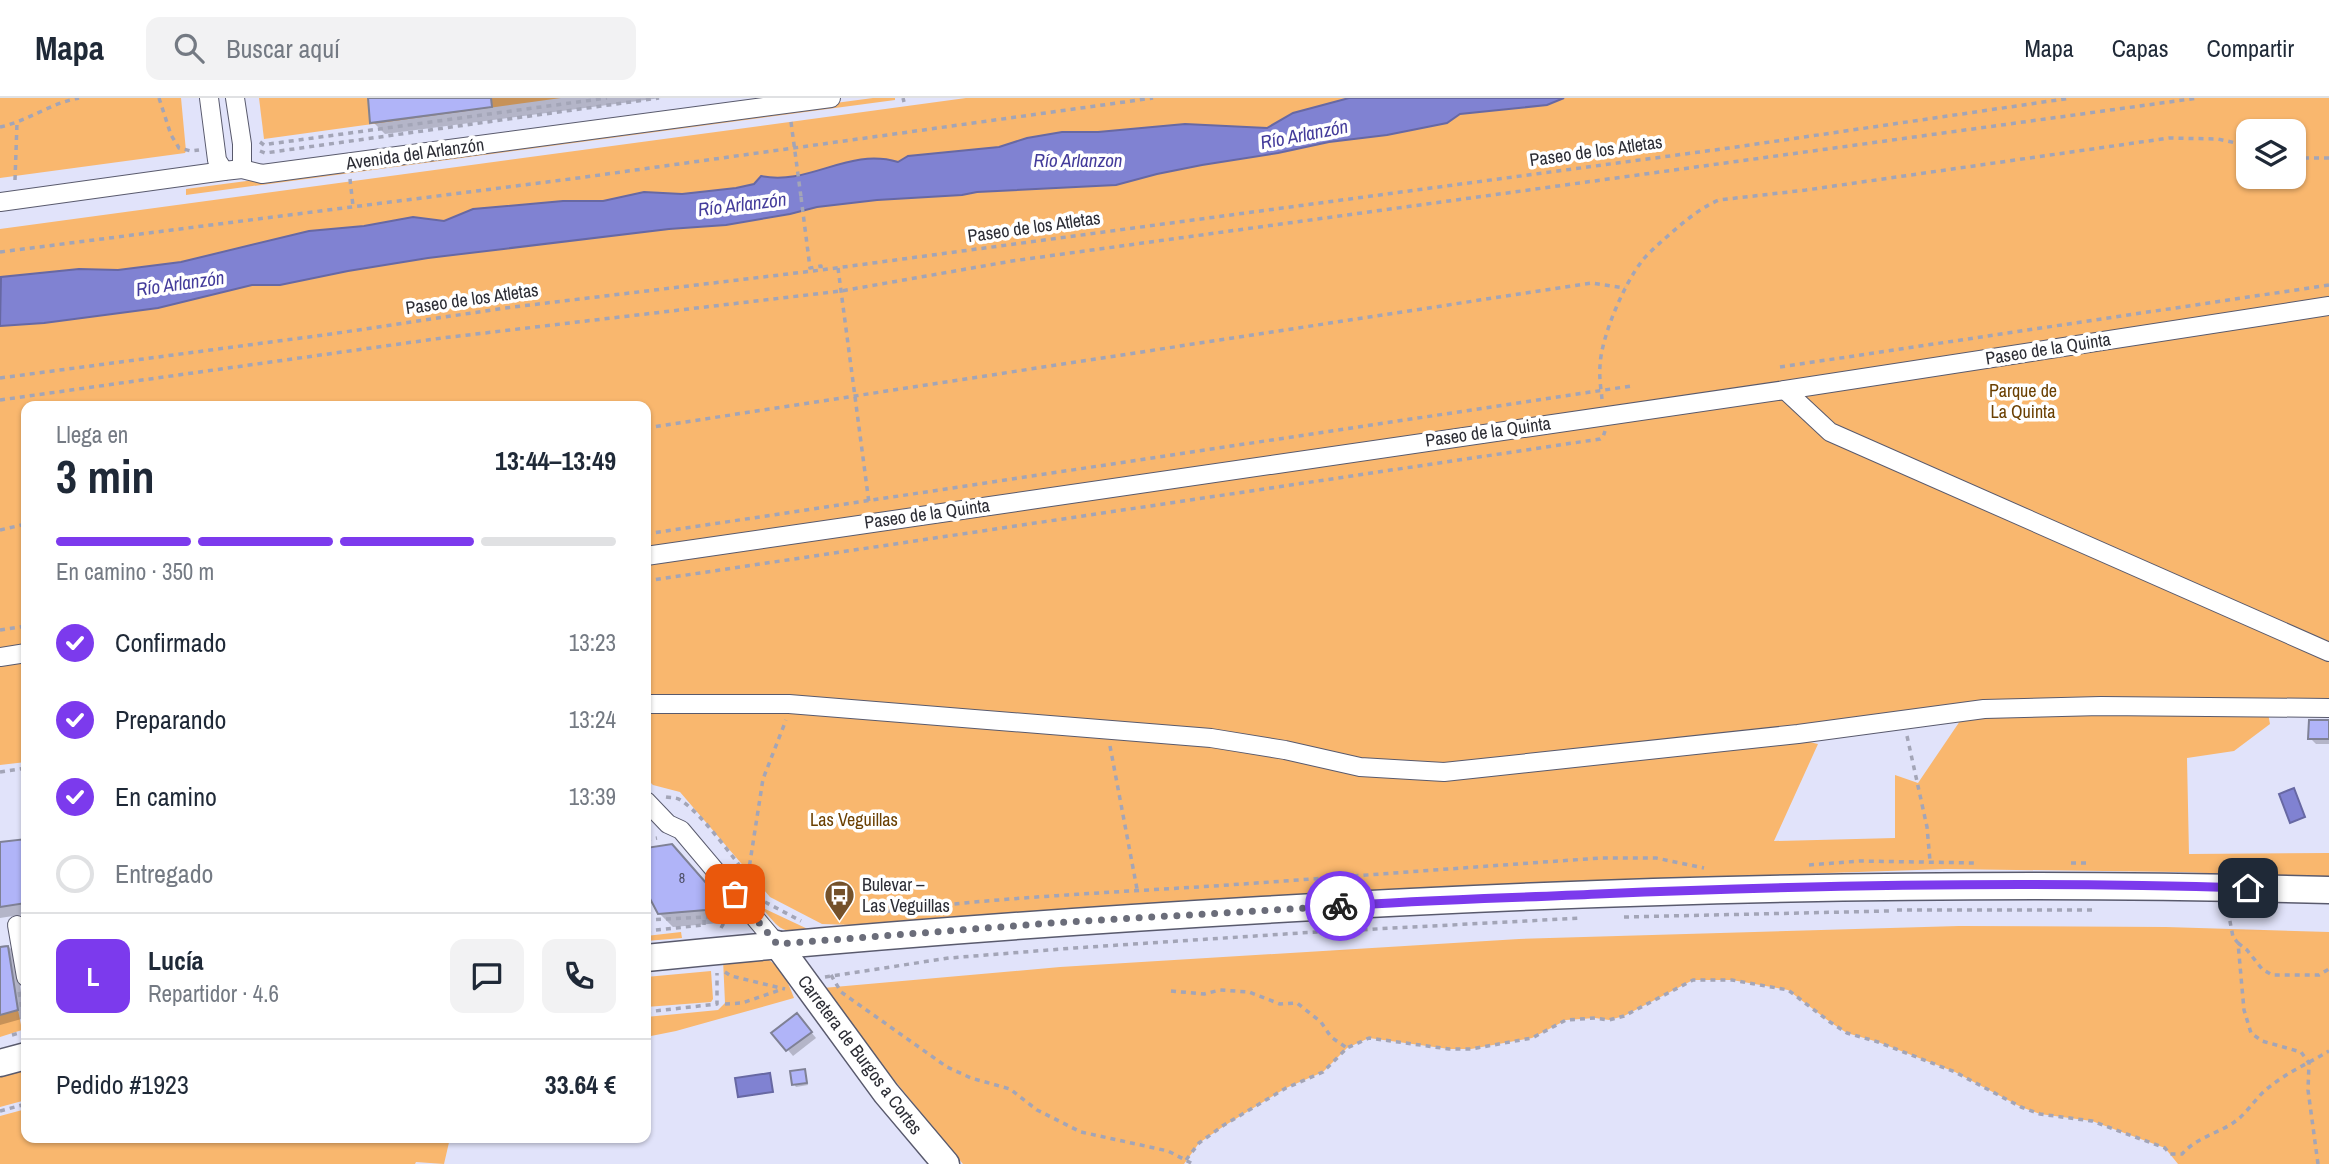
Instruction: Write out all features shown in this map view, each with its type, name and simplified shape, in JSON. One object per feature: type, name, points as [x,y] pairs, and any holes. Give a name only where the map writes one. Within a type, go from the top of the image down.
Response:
[{"type":"main road","points":[[651,957],[777,944],[1052,923],[1414,901],[1710,890],[1973,885],[2329,890]]},
{"type":"main road","name":"Carretera de Burgos a Cortes","points":[[777,944],[793,986],[946,1164]]},
{"type":"main road","points":[[0,1062],[21,1057]]},
{"type":"street","points":[[209,98],[218,160],[233,170],[242,144],[235,98]]},
{"type":"street","name":"Avenida del Arlanzón","points":[[0,201],[233,170],[262,174],[831,98]]},
{"type":"street","name":"Paseo de la Quinta","points":[[651,555],[1785,390],[2329,306]]},
{"type":"street","points":[[1785,390],[1830,432],[2329,652]]},
{"type":"street","points":[[0,657],[21,654]]},
{"type":"street","points":[[651,704],[789,704],[1108,729],[1211,738],[1285,750],[1360,767],[1444,772],[1785,735],[1984,709],[2101,706],[2329,708]]},
{"type":"street","points":[[651,806],[668,824],[681,830],[777,944]]},
{"type":"street","points":[[651,826],[668,824]]},
{"type":"street","points":[[15,925],[21,953]]},
{"type":"path","points":[[0,127],[17,123],[65,101],[79,98]]},
{"type":"path","points":[[159,98],[171,135],[179,148],[191,151],[216,148]]},
{"type":"path","points":[[258,135],[261,144],[269,145],[607,98]]},
{"type":"path","points":[[242,144],[251,144],[265,153],[659,98]]},
{"type":"path","points":[[0,252],[353,207],[1153,98]]},
{"type":"path","name":"Paseo de los Atletas","points":[[0,378],[505,308],[809,270],[821,266],[821,270],[1730,148],[2071,98]]},
{"type":"path","points":[[0,400],[442,338],[841,291],[1012,261],[2198,98]]},
{"type":"path","points":[[792,122],[809,270]]},
{"type":"path","points":[[15,180],[17,123]]},
{"type":"path","points":[[651,580],[1600,439],[1605,435],[1600,367],[1604,343],[1625,288],[1644,257],[1706,205],[1719,200],[2169,138],[2218,139],[2236,143]]},
{"type":"path","points":[[2306,158],[2329,158]]},
{"type":"path","points":[[350,177],[353,207]]},
{"type":"path","points":[[838,267],[872,522]]},
{"type":"path","points":[[651,427],[1591,283],[1625,288]]},
{"type":"path","points":[[1780,367],[2329,285]]},
{"type":"path","points":[[651,533],[1631,386]]},
{"type":"path","points":[[0,530],[21,525]]},
{"type":"path","points":[[0,630],[21,627]]},
{"type":"path","points":[[747,884],[763,779],[785,725],[789,704]]},
{"type":"path","points":[[1903,720],[1927,827],[1930,861]]},
{"type":"path","points":[[1108,729],[1137,889]]},
{"type":"path","points":[[0,772],[21,769]]},
{"type":"path","points":[[759,899],[799,920]]},
{"type":"path","points":[[720,929],[732,909]]},
{"type":"path","points":[[1622,917],[1894,910],[2097,910]]},
{"type":"path","points":[[2228,911],[2233,937],[2262,969],[2272,975],[2319,975],[2329,969]]},
{"type":"path","points":[[651,920],[704,917]]},
{"type":"path","points":[[725,1004],[742,1003],[831,975],[949,958],[1300,933],[1595,918]]},
{"type":"path","points":[[651,930],[705,925],[705,932]]},
{"type":"path","points":[[2238,943],[2244,1010],[2251,1033],[2262,1041],[2301,1052],[2309,1063],[2308,1090],[2318,1164]]},
{"type":"path","points":[[651,1011],[717,1004],[716,966],[731,976],[793,986]]},
{"type":"path","points":[[831,975],[841,992],[947,1067],[971,1078],[1010,1089],[1037,1110],[1081,1132],[1168,1151],[1193,1164]]},
{"type":"path","points":[[1186,1160],[1199,1143],[1224,1125],[1286,1088],[1323,1072],[1347,1048],[1369,1038],[1449,1049],[1471,1049],[1532,1038],[1566,1020],[1609,1020],[1624,1016],[1693,980],[1732,980],[1788,990],[1847,1032],[1955,1072],[2021,1107],[2040,1114],[2091,1121],[2165,1148],[2170,1154],[2182,1154],[2191,1145],[2236,1121],[2268,1088],[2329,1051]]},
{"type":"path","points":[[1171,991],[1204,994],[1220,990],[1249,992],[1280,1004],[1297,1003],[1321,1021],[1331,1037],[1347,1048]]},
{"type":"path","points":[[0,1111],[21,1105]]},
{"type":"green space","points":[[0,98],[181,98],[186,151],[0,178]]},
{"type":"green space","points":[[259,98],[561,98],[264,139]]},
{"type":"green space","points":[[873,98],[895,100],[186,195],[186,189]]},
{"type":"green space","name":"Parque de La Quinta","points":[[966,98],[2329,98],[2329,701],[2267,701],[1797,727],[1444,765],[1361,761],[1286,744],[651,697],[651,401],[21,401],[21,763],[0,765],[0,229]]},
{"type":"green space","name":"Las Veguillas","points":[[789,710],[1211,745],[1284,757],[1360,775],[1801,740],[1818,744],[1774,841],[1895,838],[1895,775],[1918,783],[1960,721],[1984,716],[2268,713],[2270,724],[2234,751],[2187,758],[2189,854],[2329,853],[2329,877],[1946,869],[1745,876],[1148,906],[884,926],[822,924],[770,897],[680,792],[651,783],[651,712]]},
{"type":"green space","points":[[761,907],[812,931],[782,928]]},
{"type":"green space","points":[[1959,926],[2166,927],[2329,932],[2329,1164],[2178,1164],[2165,1148],[2092,1121],[2040,1114],[2021,1107],[1955,1072],[1847,1033],[1788,990],[1732,980],[1693,980],[1624,1016],[1609,1020],[1566,1020],[1532,1038],[1471,1049],[1449,1049],[1369,1038],[1347,1048],[1323,1072],[1286,1088],[1199,1143],[1184,1164],[963,1164],[854,1031],[823,988],[1060,967],[1519,939]]},
{"type":"green space","points":[[681,932],[682,938],[651,941],[651,935]]},
{"type":"green space","points":[[763,957],[769,960],[783,974],[794,998],[651,1036],[651,1017],[718,1010],[725,1003],[723,959]]},
{"type":"green space","points":[[711,971],[713,999],[711,1002],[651,1007],[651,977]]},
{"type":"green space","points":[[18,1010],[21,1030],[0,1037],[0,1015]]},
{"type":"green space","points":[[21,1066],[21,1101],[0,1107],[0,1072]]},
{"type":"green space","points":[[21,1110],[21,1143],[449,1143],[444,1164],[0,1164],[0,1116]]},
{"type":"water","name":"Río Arlanzon","points":[[1349,98],[1564,98],[1547,105],[1460,114],[1447,123],[1202,165],[1116,185],[977,192],[817,207],[726,225],[669,229],[428,258],[280,285],[252,285],[158,308],[0,326],[1,277],[79,269],[118,270],[181,262],[309,231],[364,226],[413,217],[444,221],[473,209],[563,201],[603,201],[644,192],[682,194],[736,188],[754,184],[761,176],[796,176],[862,159],[898,162],[908,156],[999,147],[1027,138],[1062,132],[1098,132],[1185,124],[1267,128],[1293,113]]},
{"type":"water","points":[[2294,788],[2305,817],[2290,823],[2279,794]]},
{"type":"water","points":[[770,1073],[773,1092],[738,1097],[735,1078]]},
{"type":"building","points":[[368,98],[491,98],[492,107],[370,123]]},
{"type":"building","points":[[2309,720],[2329,720],[2329,739],[2308,739]]},
{"type":"building","points":[[21,840],[21,904],[0,907],[0,842]]},
{"type":"building","points":[[672,844],[721,900],[706,910],[658,914],[651,901],[651,847]]},
{"type":"building","points":[[8,946],[18,1010],[0,1015],[0,947]]},
{"type":"building","points":[[797,1013],[812,1032],[786,1051],[771,1033]]},
{"type":"building","points":[[805,1069],[807,1083],[792,1085],[790,1071]]},
{"type":"way so far","points":[[735,894],[777,944],[1052,923],[1340,906]]},
{"type":"place","name":"Bulevar – Las Veguillas","points":[[839,922]]},
{"type":"route","points":[[1340,906],[1710,890],[1919,885],[2248,888]]},
{"type":"water label","name":"Río Arlanzón","points":[[1304,134]]},
{"type":"water label","name":"Río Arlanzón","points":[[742,204]]},
{"type":"water label","name":"Río Arlanzón","points":[[180,283]]}]
